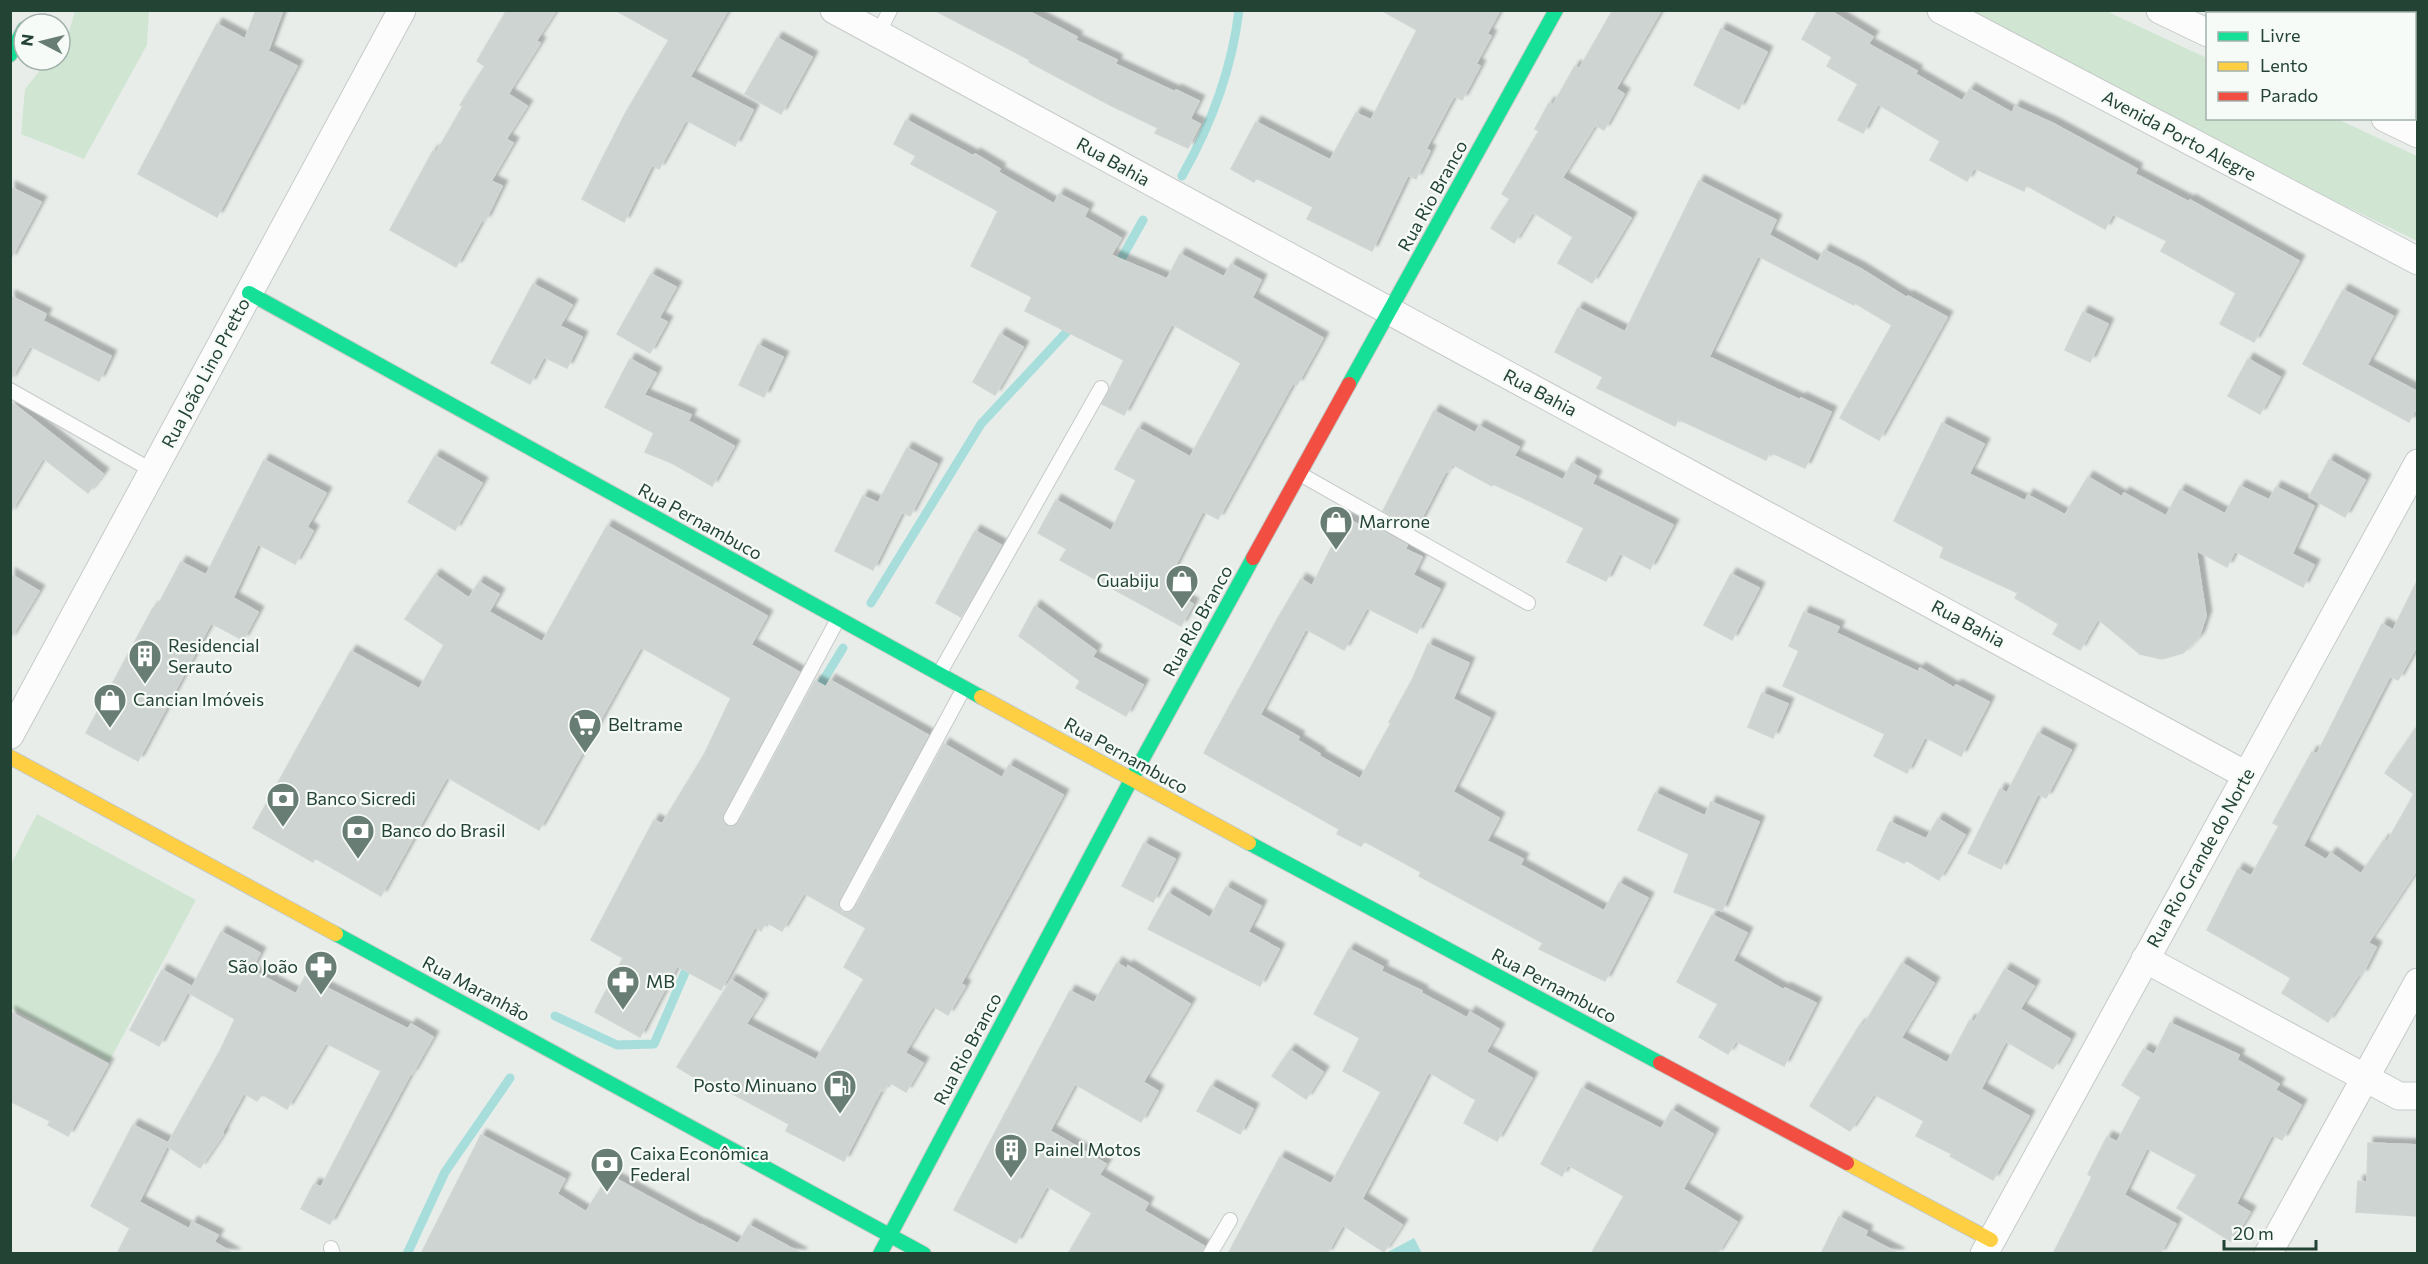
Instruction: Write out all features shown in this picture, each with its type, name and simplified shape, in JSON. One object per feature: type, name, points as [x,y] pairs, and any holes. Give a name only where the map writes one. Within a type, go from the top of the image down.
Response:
[{"type":"main road","name":"Rua Rio Branco","points":[[879,1254],[1131,780],[1556,10]]},
{"type":"main road","name":"Rua Pernambuco","points":[[249,293],[1131,780],[1987,1247]]},
{"type":"main road","name":"Rua Maranhão","points":[[10,757],[924,1254]]},
{"type":"street","name":"Rua João Lino Pretto","points":[[10,735],[402,10]]},
{"type":"street","name":"Rua Bahia","points":[[834,10],[2246,775]]},
{"type":"street","name":"Avenida Porto Alegre","points":[[1941,10],[2418,261]]},
{"type":"street","points":[[2160,10],[2206,32]]},
{"type":"street","points":[[2389,120],[2418,134]]},
{"type":"street","name":"Rua Rio Grande do Norte","points":[[1987,1247],[2418,463]]},
{"type":"street","points":[[2145,959],[2398,1096],[2418,1096]]},
{"type":"street","points":[[2268,1254],[2418,982]]},
{"type":"lane","points":[[878,34],[890,10]]},
{"type":"lane","points":[[939,674],[1101,388]]},
{"type":"lane","points":[[10,390],[153,471]]},
{"type":"lane","points":[[1300,474],[1528,603]]},
{"type":"lane","points":[[731,818],[838,618]]},
{"type":"lane","points":[[847,904],[964,688]]},
{"type":"lane","points":[[1210,1254],[1230,1220]]},
{"type":"green space","points":[[75,11],[149,11],[147,45],[84,159],[21,134],[25,89],[38,72],[72,72],[72,21]]},
{"type":"green space","points":[[1969,11],[2106,11],[2206,58],[2206,120],[2339,120],[2417,156],[2417,241],[2261,165]]},
{"type":"green space","points":[[37,814],[196,900],[109,1062],[11,1008],[11,864]]},
{"type":"water","points":[[1414,1238],[1422,1253],[1386,1253]]},
{"type":"building","points":[[256,10],[283,10],[268,51],[297,66],[217,217],[138,174],[217,24],[245,39]]},
{"type":"building","points":[[507,10],[556,10],[536,41],[540,43],[508,94],[527,106],[506,139],[513,143],[491,181],[502,186],[485,221],[482,220],[456,267],[390,230],[433,151],[436,153],[463,106],[460,105],[485,66],[477,61]]},
{"type":"building","points":[[615,10],[728,10],[690,77],[753,110],[735,146],[686,120],[659,169],[652,165],[624,222],[582,199],[625,114],[669,40]]},
{"type":"building","points":[[934,10],[1026,10],[1077,37],[1075,40],[1117,60],[1115,64],[1199,101],[1190,119],[1200,124],[1188,148],[1155,133],[1158,128],[1110,105]]},
{"type":"building","points":[[1381,10],[1500,10],[1487,34],[1491,36],[1476,64],[1480,66],[1462,100],[1454,96],[1426,149],[1430,151],[1416,179],[1408,175],[1372,251],[1307,219],[1313,207],[1256,178],[1254,182],[1231,169],[1256,122],[1330,160],[1356,113],[1371,120],[1417,30]]},
{"type":"building","points":[[1613,10],[1661,10],[1616,89],[1624,94],[1604,130],[1595,125],[1562,178],[1631,218],[1592,283],[1558,263],[1573,237],[1533,212],[1514,243],[1491,228],[1510,199],[1502,194],[1539,131],[1535,129],[1549,103],[1553,105],[1575,66],[1579,69]]},
{"type":"building","points":[[1818,10],[1829,10],[1873,37],[1868,44],[1917,71],[1915,74],[1962,101],[1970,89],[2012,113],[2015,106],[2054,124],[2137,169],[2135,174],[2189,202],[2190,200],[2299,261],[2254,342],[2220,324],[2236,293],[2161,251],[2167,241],[2113,214],[2105,229],[2026,185],[2024,191],[1974,168],[1967,181],[1930,160],[1940,141],[1878,104],[1863,133],[1838,120],[1858,84],[1827,66],[1832,57],[1802,39]]},
{"type":"building","points":[[1721,29],[1767,52],[1739,109],[1694,85]]},
{"type":"building","points":[[777,38],[812,57],[781,114],[745,94]]},
{"type":"building","points":[[906,120],[973,156],[975,154],[1000,169],[998,172],[1054,204],[1059,194],[1088,209],[1084,217],[1121,238],[1111,255],[1167,279],[1180,254],[1224,277],[1231,264],[1261,280],[1252,298],[1323,338],[1297,385],[1293,383],[1218,519],[1203,511],[1164,588],[1193,604],[1181,626],[1060,560],[1067,549],[1038,533],[1056,500],[1111,531],[1136,480],[1115,469],[1138,428],[1190,457],[1241,363],[1172,324],[1124,415],[1102,404],[1124,360],[1025,311],[1032,297],[971,266],[998,211],[911,164],[916,156],[894,144]]},
{"type":"building","points":[[1699,181],[1776,220],[1769,235],[1818,262],[1824,250],[1861,269],[1907,298],[1908,296],[1947,317],[1879,440],[1840,418],[1892,325],[1855,303],[1854,305],[1758,256],[1709,357],[1800,400],[1801,398],[1831,412],[1805,468],[1770,452],[1766,460],[1678,419],[1675,426],[1597,388],[1603,377],[1555,352],[1578,308],[1625,332]]},
{"type":"building","points":[[10,187],[41,202],[10,260]]},
{"type":"building","points":[[651,274],[676,287],[659,318],[667,322],[650,353],[617,334]]},
{"type":"building","points":[[533,284],[572,305],[560,326],[582,337],[567,368],[544,357],[530,384],[491,363]]},
{"type":"building","points":[[2343,290],[2393,316],[2367,365],[2418,392],[2418,405],[2409,422],[2303,364]]},
{"type":"building","points":[[10,296],[46,314],[43,321],[111,356],[99,381],[30,346],[10,381]]},
{"type":"building","points":[[2083,312],[2108,324],[2090,362],[2065,350]]},
{"type":"building","points":[[1000,334],[1023,347],[995,395],[973,382]]},
{"type":"building","points":[[758,345],[783,357],[764,397],[739,385]]},
{"type":"building","points":[[630,359],[656,373],[644,395],[691,415],[688,421],[734,446],[712,486],[672,463],[645,452],[654,433],[605,407]]},
{"type":"building","points":[[2248,359],[2280,377],[2260,414],[2228,396]]},
{"type":"building","points":[[10,401],[103,474],[88,493],[43,458],[10,513]]},
{"type":"building","points":[[1434,411],[1475,433],[1479,426],[1519,447],[1514,456],[1563,480],[1572,463],[1596,476],[1592,484],[1673,525],[1650,569],[1620,553],[1606,581],[1567,562],[1584,528],[1493,484],[1492,486],[1452,464],[1448,472],[1446,471],[1416,529],[1383,511]]},
{"type":"building","points":[[1942,423],[1984,444],[1969,474],[2025,501],[2028,495],[2065,515],[2088,477],[2122,497],[2124,493],[2166,516],[2180,490],[2225,514],[2240,486],[2269,500],[2276,487],[2314,506],[2292,554],[2314,565],[2303,587],[2235,551],[2227,567],[2196,550],[2206,616],[2199,637],[2183,653],[2162,659],[2140,654],[2098,619],[2080,650],[2053,634],[2059,624],[2015,598],[2018,593],[1940,557],[1944,547],[1894,521]]},
{"type":"building","points":[[907,448],[937,464],[910,516],[902,512],[873,570],[835,551],[863,496],[878,503]]},
{"type":"building","points":[[435,456],[482,483],[455,530],[408,502]]},
{"type":"building","points":[[264,460],[326,493],[307,527],[313,531],[295,564],[258,544],[233,598],[258,612],[243,640],[211,623],[138,761],[86,733],[153,608],[156,609],[181,562],[206,575]]},
{"type":"building","points":[[2329,460],[2365,480],[2345,517],[2309,497]]},
{"type":"building","points":[[1346,518],[1372,532],[1375,527],[1407,545],[1405,549],[1422,557],[1413,575],[1440,589],[1417,633],[1367,608],[1344,650],[1306,629],[1260,715],[1299,737],[1297,740],[1320,754],[1319,756],[1360,779],[1391,723],[1389,722],[1428,644],[1469,663],[1453,699],[1490,718],[1453,792],[1499,818],[1487,841],[1523,859],[1520,865],[1604,911],[1619,883],[1648,898],[1605,981],[1539,949],[1543,943],[1419,876],[1421,872],[1364,841],[1361,846],[1337,834],[1339,829],[1204,753],[1301,579],[1312,586]]},
{"type":"building","points":[[607,526],[767,616],[751,645],[799,672],[723,814],[722,819],[726,826],[732,827],[739,822],[815,681],[826,687],[830,680],[928,735],[839,900],[838,905],[842,912],[848,913],[855,908],[944,744],[1002,778],[1009,765],[1063,795],[961,984],[965,986],[948,1015],[933,1006],[905,1053],[923,1063],[906,1092],[889,1082],[883,1091],[881,1090],[844,1161],[786,1131],[789,1124],[718,1086],[715,1090],[677,1067],[731,980],[762,999],[746,1024],[816,1060],[864,979],[844,967],[866,928],[804,893],[782,931],[766,922],[761,931],[755,927],[721,990],[677,966],[640,1037],[595,1012],[623,958],[591,940],[654,820],[662,824],[704,755],[731,698],[641,647],[539,830],[447,777],[381,896],[315,858],[313,862],[253,828],[351,651],[419,689],[444,645],[405,619],[435,575],[469,598],[479,582],[499,594],[489,612],[542,642]]},
{"type":"building","points":[[975,531],[1001,545],[961,617],[936,603]]},
{"type":"building","points":[[10,574],[39,591],[10,639]]},
{"type":"building","points":[[1731,574],[1759,588],[1732,640],[1704,625]]},
{"type":"building","points":[[2418,579],[2418,644],[2398,680],[2390,676],[2303,846],[2326,860],[2331,853],[2361,874],[2384,840],[2387,842],[2414,794],[2385,773],[2418,725],[2418,868],[2368,943],[2376,947],[2362,975],[2359,974],[2328,1022],[2282,993],[2291,978],[2207,930],[2238,869],[2251,876],[2279,826],[2273,823],[2312,752],[2317,754],[2382,624],[2393,630]]},
{"type":"building","points":[[1035,606],[1096,651],[1092,657],[1143,685],[1126,716],[1076,688],[1080,681],[1019,636]]},
{"type":"building","points":[[1804,612],[1839,627],[1836,633],[1918,672],[1920,668],[1954,688],[1956,685],[1989,702],[1961,756],[1925,737],[1907,773],[1874,756],[1885,734],[1783,686],[1799,651],[1789,646]]},
{"type":"building","points":[[1762,693],[1788,704],[1773,738],[1748,727]]},
{"type":"building","points":[[2038,733],[2071,750],[2046,798],[2038,794],[2001,869],[1968,853],[2000,789],[2007,793]]},
{"type":"building","points":[[1655,793],[1705,816],[1711,802],[1759,822],[1722,911],[1674,892],[1689,854],[1638,830]]},
{"type":"building","points":[[1938,819],[1965,835],[1939,880],[1906,860],[1904,863],[1877,850],[1890,822],[1926,839]]},
{"type":"building","points":[[1144,843],[1175,859],[1153,902],[1122,886]]},
{"type":"building","points":[[1226,887],[1261,906],[1248,932],[1279,949],[1260,986],[1148,929],[1168,893],[1210,918]]},
{"type":"building","points":[[1712,915],[1747,933],[1733,961],[1784,990],[1785,988],[1816,1003],[1784,1066],[1736,1041],[1728,1054],[1699,1037],[1718,1004],[1677,982]]},
{"type":"building","points":[[221,932],[260,953],[251,970],[296,994],[305,977],[408,1029],[411,1024],[433,1037],[411,1073],[330,1224],[301,1209],[314,1184],[321,1187],[381,1071],[326,1043],[287,1109],[262,1094],[257,1101],[244,1093],[223,1134],[200,1168],[167,1146],[139,1202],[189,1229],[192,1222],[218,1235],[214,1242],[234,1254],[117,1254],[130,1228],[91,1206],[133,1125],[168,1143],[220,1051],[235,1019],[189,993]]},
{"type":"building","points":[[1349,949],[1383,967],[1381,971],[1422,991],[1421,993],[1467,1018],[1470,1012],[1499,1029],[1486,1052],[1532,1078],[1497,1141],[1464,1123],[1476,1100],[1429,1072],[1362,1199],[1402,1225],[1384,1252],[1343,1225],[1327,1254],[1228,1254],[1280,1157],[1331,1184],[1381,1092],[1343,1071],[1360,1038],[1314,1014]]},
{"type":"building","points":[[1117,963],[1127,969],[1128,966],[1190,1004],[1143,1082],[1158,1091],[1141,1122],[1075,1084],[1050,1131],[1106,1164],[1099,1175],[1148,1203],[1144,1211],[1204,1246],[1201,1254],[1068,1254],[1092,1213],[1047,1186],[1016,1243],[954,1210],[1070,991],[1094,1003]]},
{"type":"building","points":[[1902,963],[1934,983],[1901,1038],[1947,1063],[1970,1020],[1974,1022],[2005,969],[2034,986],[2020,1009],[2070,1039],[2053,1069],[2006,1041],[1981,1089],[2029,1116],[1993,1180],[1950,1156],[1952,1154],[1916,1136],[1924,1121],[1874,1094],[1850,1131],[1810,1106]]},
{"type":"building","points":[[162,970],[191,986],[159,1046],[130,1030]]},
{"type":"building","points":[[10,1012],[108,1064],[68,1136],[48,1125],[50,1121],[10,1101]]},
{"type":"building","points":[[2170,1023],[2239,1055],[2237,1060],[2279,1084],[2275,1090],[2301,1105],[2282,1140],[2272,1135],[2236,1204],[2250,1212],[2232,1242],[2177,1208],[2197,1175],[2147,1148],[2124,1195],[2176,1224],[2160,1254],[2053,1254],[2092,1177],[2088,1174],[2107,1137],[2117,1142],[2141,1097],[2122,1085],[2144,1049],[2154,1055]]},
{"type":"building","points":[[1290,1050],[1323,1072],[1306,1099],[1272,1076]]},
{"type":"building","points":[[1211,1086],[1253,1109],[1240,1134],[1197,1111]]},
{"type":"building","points":[[1582,1088],[1661,1129],[1672,1110],[1713,1134],[1683,1189],[1737,1222],[1717,1254],[1591,1254],[1624,1196],[1568,1165],[1562,1176],[1541,1164]]},
{"type":"building","points":[[481,1135],[565,1179],[557,1194],[586,1212],[609,1175],[738,1244],[749,1225],[802,1254],[421,1254]]},
{"type":"building","points":[[2368,1143],[2418,1145],[2418,1216],[2356,1212],[2358,1181],[2367,1182]]},
{"type":"building","points":[[1839,1217],[1867,1231],[1865,1236],[1899,1254],[1821,1254]]},
{"type":"waterway","points":[[1182,176],[1219,96],[1231,54],[1239,10]]},
{"type":"waterway","points":[[1115,270],[1143,220]]},
{"type":"waterway","points":[[871,603],[981,424],[1074,324]]},
{"type":"waterway","points":[[815,694],[843,648]]},
{"type":"waterway","points":[[555,1016],[617,1045],[654,1044],[690,961]]},
{"type":"waterway","points":[[407,1254],[445,1172],[510,1078]]},
{"type":"traffic: fast","points":[[1349,384],[1556,10]]},
{"type":"traffic: fast","points":[[10,55],[12,51]]},
{"type":"traffic: fast","points":[[249,293],[981,697]]},
{"type":"traffic: fast","points":[[880,1254],[1131,780],[1253,558]]},
{"type":"traffic: fast","points":[[1249,843],[1660,1063]]},
{"type":"traffic: fast","points":[[336,934],[924,1254]]},
{"type":"traffic: slow","points":[[981,697],[1249,843]]},
{"type":"traffic: slow","points":[[10,757],[336,934]]},
{"type":"traffic: slow","points":[[1847,1163],[1991,1240]]},
{"type":"traffic: jam","points":[[1253,558],[1349,384]]},
{"type":"traffic: jam","points":[[1660,1063],[1847,1163]]},
{"type":"place","name":"Marrone","points":[[1336,551]]},
{"type":"place","name":"Guabiju","points":[[1182,610]]},
{"type":"place","name":"Residencial Serauto","points":[[145,685]]},
{"type":"place","name":"Cancian Imóveis","points":[[110,729]]},
{"type":"place","name":"Beltrame","points":[[585,754]]},
{"type":"place","name":"Banco Sicredi","points":[[283,828]]},
{"type":"place","name":"Banco do Brasil","points":[[358,860]]},
{"type":"place","name":"São João","points":[[321,996]]},
{"type":"place","name":"MB","points":[[623,1011]]},
{"type":"place","name":"Posto Minuano","points":[[840,1115]]},
{"type":"place","name":"Painel Motos","points":[[1011,1179]]},
{"type":"place","name":"Caixa Econômica Federal","points":[[607,1193]]}]
